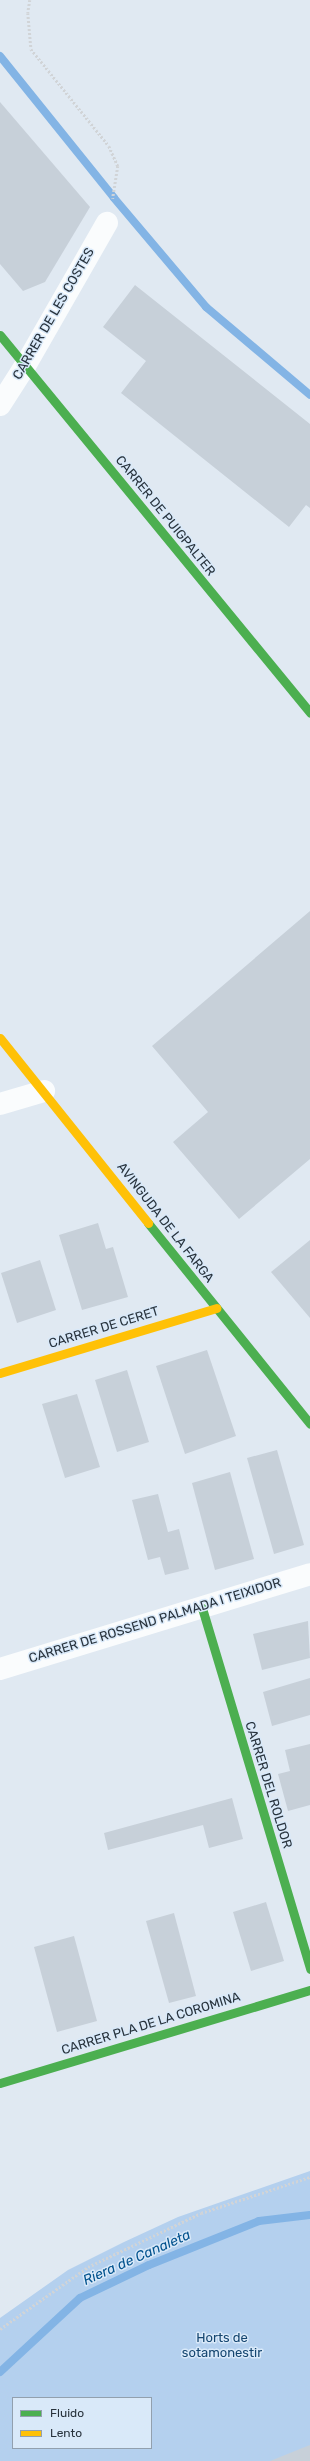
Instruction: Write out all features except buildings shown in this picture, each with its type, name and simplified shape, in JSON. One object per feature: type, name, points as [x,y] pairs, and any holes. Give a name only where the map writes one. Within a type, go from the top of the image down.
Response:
[{"type":"street","name":"CARRER DE LES COSTES","points":[[0,405],[25,366],[107,223]]},
{"type":"street","name":"CARRER DE PUIGPALTER","points":[[0,335],[310,713]]},
{"type":"street","name":"AVINGUDA DE LA FARGA","points":[[0,1038],[44,1090],[216,1308],[310,1424]]},
{"type":"street","points":[[0,1104],[44,1090]]},
{"type":"street","name":"CARRER DE CERET","points":[[0,1373],[216,1308]]},
{"type":"street","name":"CARRER DE ROSSEND PALMADA I TEIXIDOR","points":[[0,1669],[310,1574]]},
{"type":"street","name":"CARRER DEL ROLDOR","points":[[202,1608],[310,1969]]},
{"type":"street","name":"CARRER PLA DE LA COROMINA","points":[[0,2083],[310,1990]]},
{"type":"path","points":[[30,0],[28,13],[31,48],[109,146],[118,166],[116,189],[107,223]]},
{"type":"path","points":[[0,2329],[88,2267],[201,2214],[310,2177]]},
{"type":"green space","name":"Horts de sotamonestir","points":[[310,2171],[310,2461],[0,2461],[0,2318],[68,2270],[178,2217]]},
{"type":"waterway","points":[[0,56],[114,198],[206,307],[310,395]]},
{"type":"waterway","name":"Riera de Canaleta","points":[[0,2372],[80,2298],[149,2265],[259,2221],[310,2215]]},
{"type":"traffic: fast","points":[[0,335],[310,713]]},
{"type":"traffic: fast","points":[[148,1223],[310,1424]]},
{"type":"traffic: fast","points":[[202,1608],[310,1969]]},
{"type":"traffic: fast","points":[[0,2083],[310,1990]]},
{"type":"traffic: slow","points":[[0,1038],[148,1223]]},
{"type":"traffic: slow","points":[[0,1373],[216,1308]]}]
